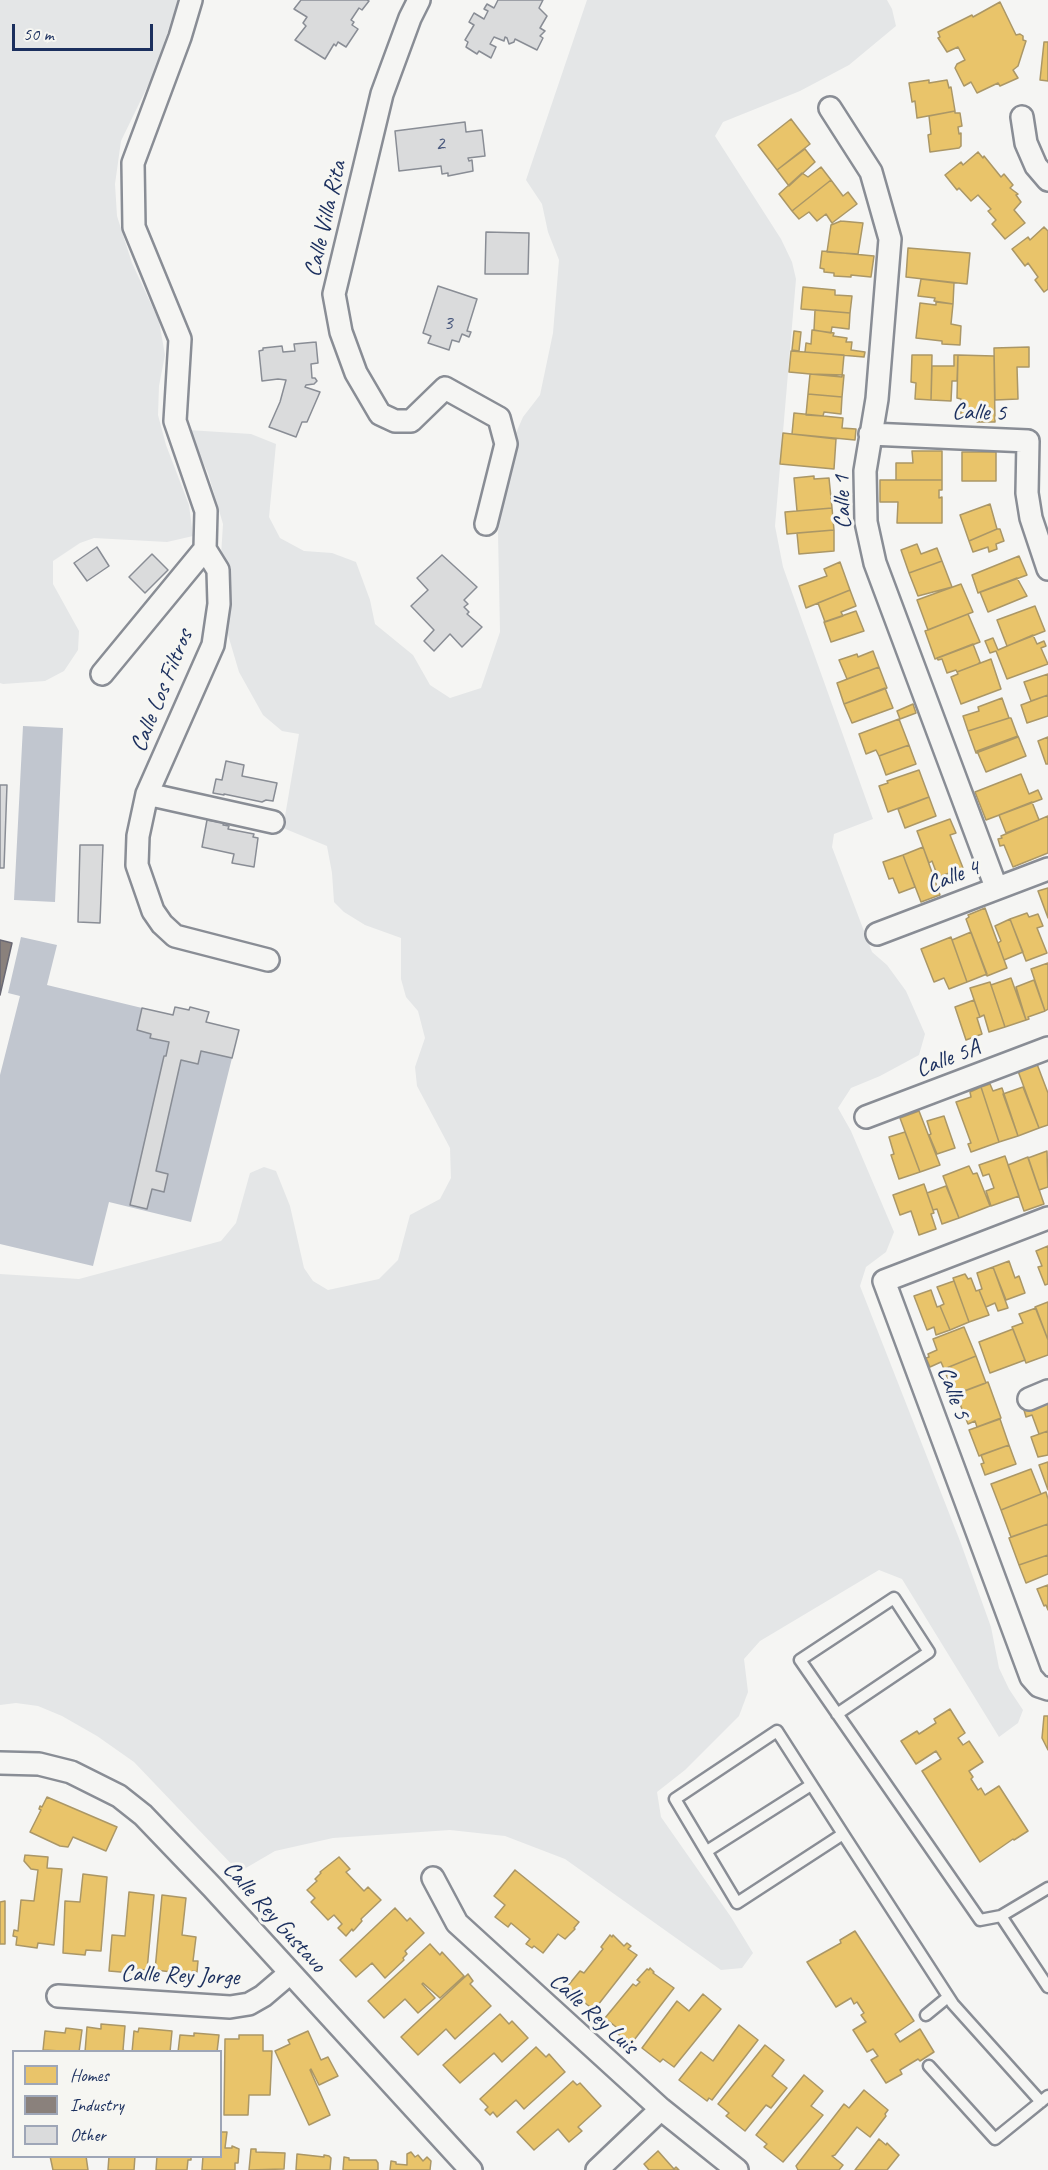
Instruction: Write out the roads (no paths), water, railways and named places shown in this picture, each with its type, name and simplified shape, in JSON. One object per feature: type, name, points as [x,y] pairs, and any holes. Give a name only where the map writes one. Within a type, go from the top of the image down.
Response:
[{"type":"street","name":"Calle Los Filtros","points":[[191,0],[180,37],[133,163],[134,227],[180,339],[175,421],[206,511],[206,549],[218,570],[219,604],[213,645],[147,794],[138,836],[137,865],[153,911],[162,924],[175,936],[268,960]]},
{"type":"street","name":"Calle Villa Rita","points":[[419,0],[382,94],[334,294],[341,332],[356,373],[380,414],[395,421],[411,421],[445,388],[499,418],[506,444],[486,524]]},
{"type":"street","name":"Calle 1","points":[[830,108],[872,172],[890,239],[877,399],[865,471],[866,522],[875,563],[996,887]]},
{"type":"street","points":[[1022,117],[1026,143],[1036,165],[1048,180]]},
{"type":"street","name":"Calle 5","points":[[870,434],[1028,441],[1027,493],[1031,518],[1048,569]]},
{"type":"street","points":[[102,674],[206,549]]},
{"type":"street","points":[[147,794],[273,822]]},
{"type":"street","name":"Calle 4","points":[[877,934],[1048,869]]},
{"type":"street","name":"Calle 5A","points":[[866,1117],[1048,1048]]},
{"type":"street","name":"Calle 5","points":[[1044,1688],[1032,1677],[884,1281],[1048,1218]]},
{"type":"street","name":"Calle Rey Gustavo","points":[[0,1763],[39,1764],[71,1772],[119,1796],[143,1815],[212,1887],[471,2170]]},
{"type":"street","name":"Calle Rey Luis","points":[[433,1878],[457,1923],[661,2109],[737,2170]]},
{"type":"street","name":"Calle Rey Jorge","points":[[58,1996],[231,2007],[249,2004],[264,1996],[290,1973]]},
{"type":"street","points":[[597,2170],[661,2109]]},
{"type":"lane","points":[[837,1714],[929,1653],[894,1598],[800,1660],[837,1714],[980,1920],[1001,1916],[1048,1888]]},
{"type":"lane","points":[[843,1834],[737,1903],[675,1799],[777,1731],[948,1997],[1044,2099],[995,2139],[929,2066]]},
{"type":"lane","points":[[707,1851],[811,1785]]},
{"type":"lane","points":[[1001,1916],[1048,1987]]},
{"type":"lane","points":[[926,2015],[948,1997]]}]
